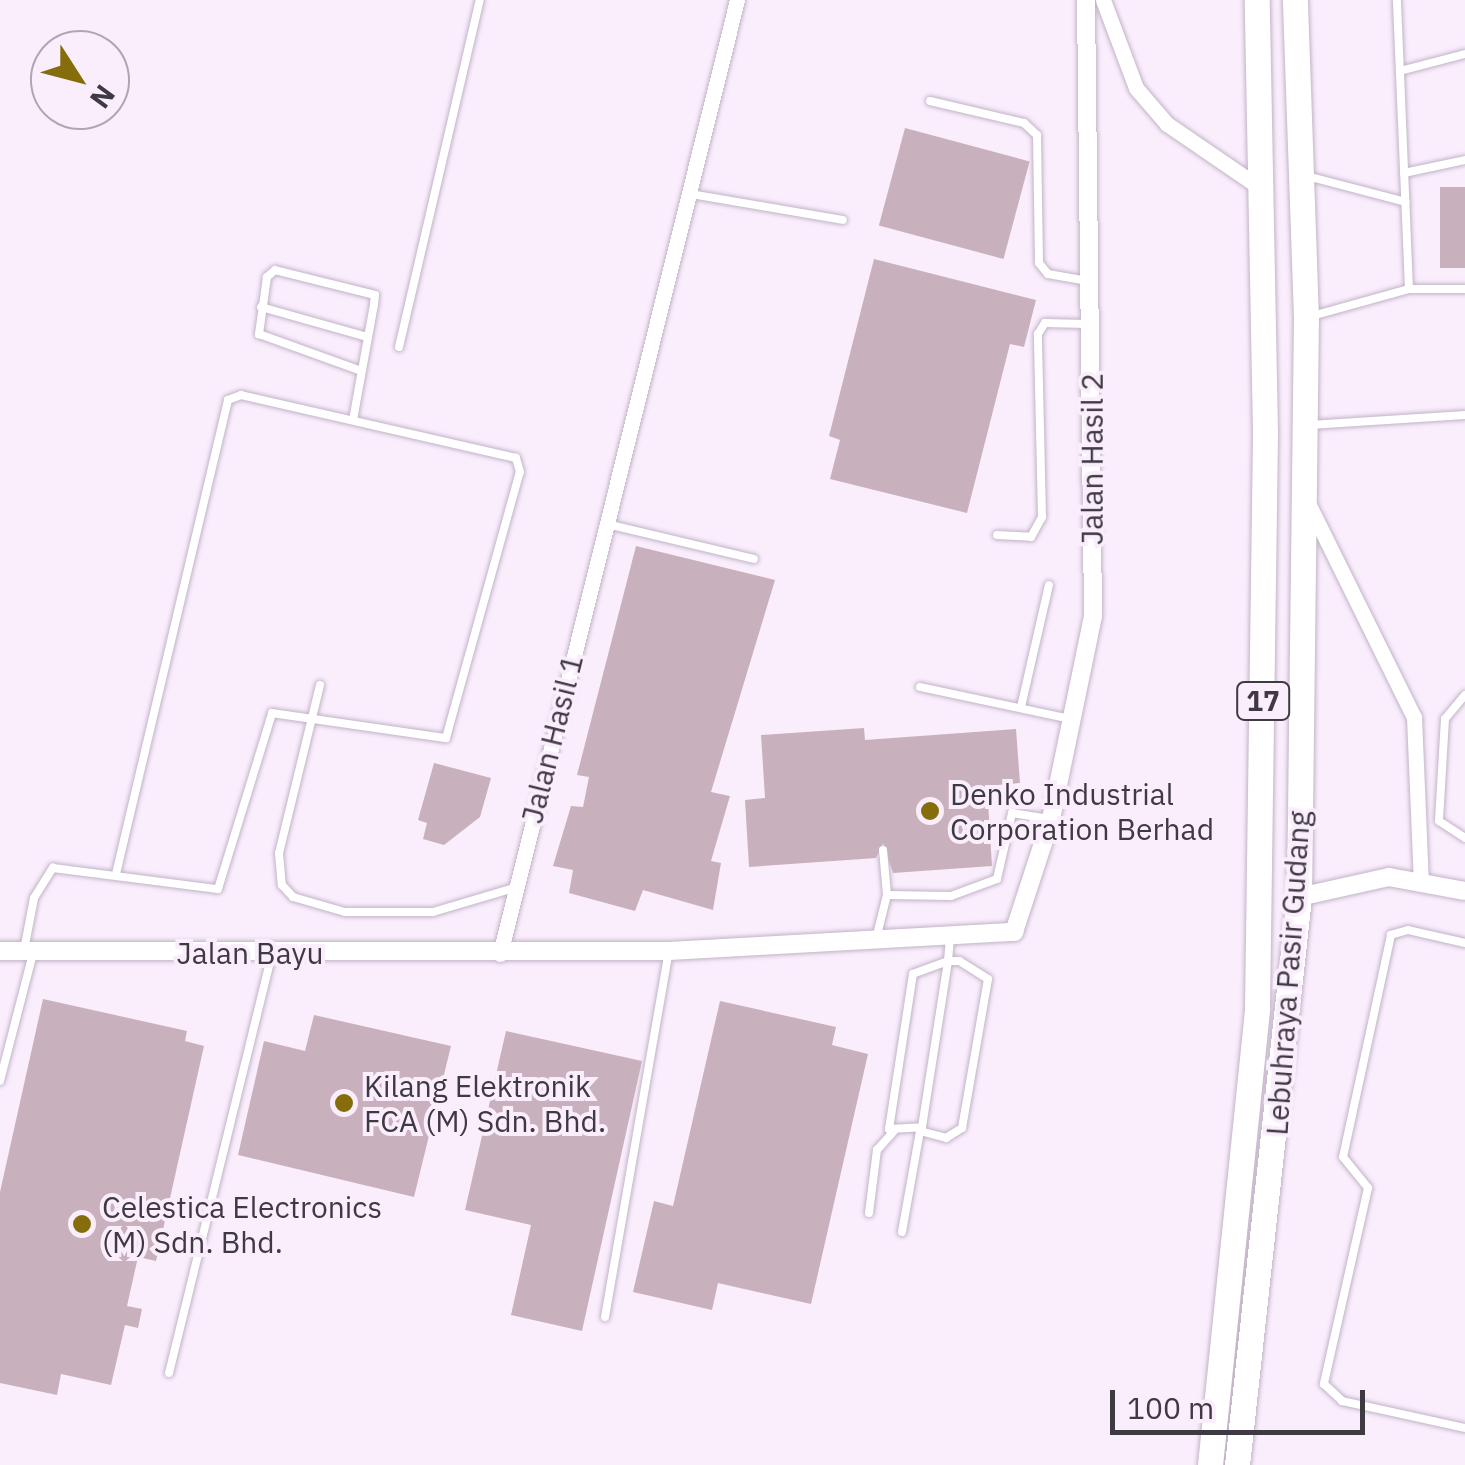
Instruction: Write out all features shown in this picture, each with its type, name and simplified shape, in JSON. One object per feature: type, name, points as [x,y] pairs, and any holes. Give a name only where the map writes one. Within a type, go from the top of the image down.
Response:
[{"type":"highway","name":"Lebuhraya Pasir Gudang","points":[[1210,1465],[1258,1008],[1257,0]]},
{"type":"highway","name":"Lebuhraya Pasir Gudang","points":[[1237,1465],[1299,897],[1306,318],[1296,174],[1294,0]]},
{"type":"street","name":"Jalan Hasil 1","points":[[500,954],[737,0]]},
{"type":"street","name":"Jalan Hasil 2","points":[[950,938],[1002,938],[1026,911],[1075,720],[1093,616],[1086,0]]},
{"type":"street","points":[[1103,0],[1136,88],[1167,124],[1260,186]]},
{"type":"street","points":[[1305,498],[1414,716],[1421,882]]},
{"type":"street","points":[[1299,897],[1389,877],[1465,891]]},
{"type":"street","points":[[500,954],[669,951],[950,938]]},
{"type":"street","name":"Jalan Bayu","points":[[0,950],[500,954]]},
{"type":"lane","points":[[399,347],[480,0]]},
{"type":"lane","points":[[1397,0],[1410,289]]},
{"type":"lane","points":[[1400,71],[1465,54]]},
{"type":"lane","points":[[930,101],[1024,122],[1037,135],[1039,263],[1048,274],[1091,282]]},
{"type":"lane","points":[[1404,173],[1465,160]]},
{"type":"lane","points":[[1296,174],[1406,202]]},
{"type":"lane","points":[[686,193],[842,220]]},
{"type":"lane","points":[[353,420],[362,371],[368,337],[369,290],[275,270],[260,306],[265,339],[362,371]]},
{"type":"lane","points":[[1306,318],[1410,289],[1465,289]]},
{"type":"lane","points":[[260,306],[368,337]]},
{"type":"lane","points":[[996,536],[1031,536],[1042,517],[1038,334],[1045,323],[1092,324]]},
{"type":"lane","points":[[0,1081],[29,950],[34,898],[53,868],[116,872],[218,890],[268,716],[312,716],[446,738],[520,472],[511,456],[241,395],[228,400],[116,872]]},
{"type":"lane","points":[[1304,425],[1465,414]]},
{"type":"lane","points":[[608,524],[754,559]]},
{"type":"lane","points":[[1021,708],[1049,585]]},
{"type":"lane","points":[[320,685],[279,853],[293,897],[345,912],[433,912],[514,888]]},
{"type":"lane","points":[[920,687],[1075,720]]},
{"type":"lane","points":[[1465,694],[1445,719],[1439,822],[1465,838]]},
{"type":"lane","points":[[887,894],[978,890],[996,880],[1012,813],[1050,818]]},
{"type":"lane","points":[[876,941],[887,894],[882,850]]},
{"type":"lane","points":[[1465,943],[1408,930],[1391,935],[1343,1157],[1368,1188],[1324,1384],[1342,1401],[1465,1428]]},
{"type":"lane","points":[[902,1232],[950,938]]},
{"type":"lane","points":[[605,1316],[669,951]]},
{"type":"lane","points":[[170,1373],[272,953]]},
{"type":"lane","points":[[869,1213],[878,1150],[894,1132],[920,1131],[946,1138],[962,1128],[988,979],[978,966],[948,962],[911,977],[884,1117],[894,1132]]},
{"type":"building","points":[[905,128],[1030,161],[1003,259],[879,226]]},
{"type":"building","points":[[1440,187],[1465,187],[1465,268],[1440,268]]},
{"type":"building","points":[[874,259],[1036,300],[1024,347],[1010,344],[967,513],[830,479],[840,440],[829,436]]},
{"type":"building","points":[[636,546],[775,580],[711,792],[730,796],[711,861],[721,863],[713,910],[643,890],[635,911],[569,893],[573,870],[553,866],[571,806],[583,807],[589,777],[577,775]]},
{"type":"building","points":[[864,728],[865,740],[1016,729],[1020,783],[987,786],[992,866],[893,873],[883,843],[876,858],[749,867],[745,800],[765,798],[761,735]]},
{"type":"building","points":[[434,763],[491,778],[480,817],[444,845],[423,839],[427,823],[418,820]]},
{"type":"building","name":"Celestica Electronics (M) Sdn. Bhd.","points":[[43,999],[187,1031],[185,1041],[204,1046],[156,1261],[138,1257],[127,1306],[142,1309],[138,1328],[125,1325],[111,1385],[61,1374],[57,1395],[0,1383],[0,1192]]},
{"type":"building","points":[[720,1001],[836,1027],[832,1045],[868,1054],[811,1304],[718,1283],[712,1310],[633,1292],[654,1201],[673,1206]]},
{"type":"building","name":"Kilang Elektronik FCA (M) Sdn. Bhd.","points":[[314,1015],[451,1046],[414,1197],[238,1155],[264,1041],[305,1051]]},
{"type":"building","points":[[506,1031],[642,1061],[582,1331],[511,1315],[531,1225],[465,1210]]},
{"type":"place","name":"Denko Industrial Corporation Berhad","points":[[930,811]]},
{"type":"place","name":"Kilang Elektronik FCA (M) Sdn. Bhd.","points":[[344,1103]]},
{"type":"place","name":"Celestica Electronics (M) Sdn. Bhd.","points":[[82,1224]]}]
